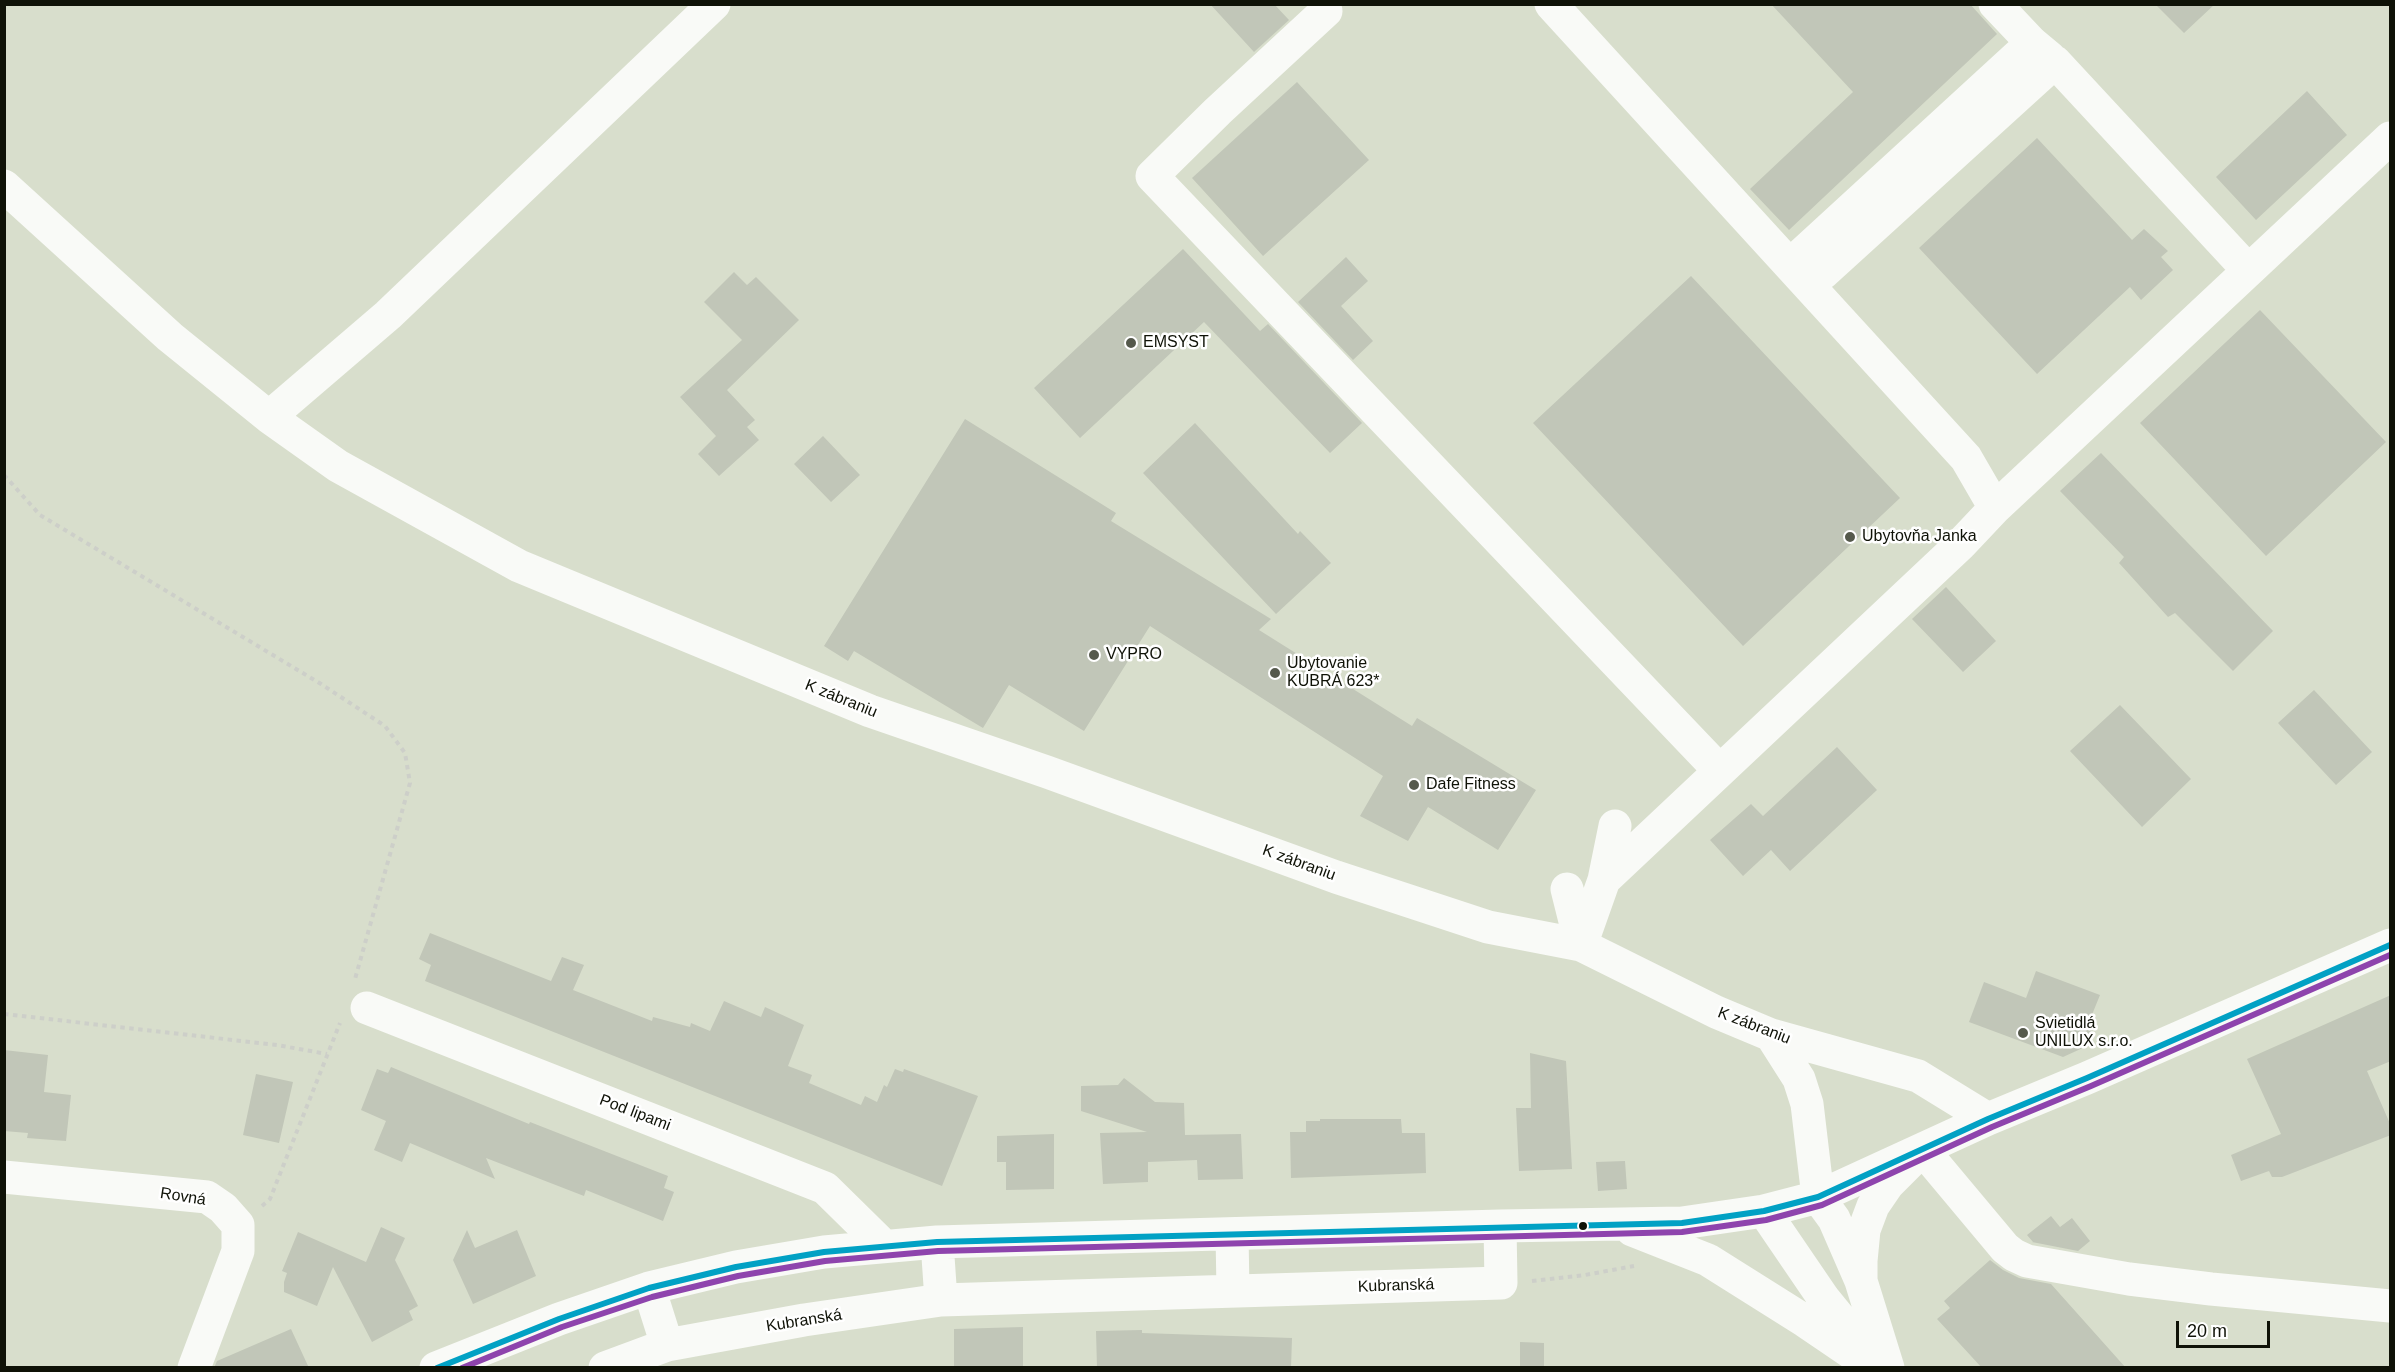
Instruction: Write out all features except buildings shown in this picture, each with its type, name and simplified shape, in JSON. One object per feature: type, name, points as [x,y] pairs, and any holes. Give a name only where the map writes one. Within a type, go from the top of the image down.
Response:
[{"type":"street","points":[[269,417],[387,315],[714,4]]},
{"type":"street","points":[[1551,4],[1966,458],[1995,508]]},
{"type":"street","points":[[1995,4],[2248,270]]},
{"type":"street","points":[[1326,11],[1152,176],[1719,770]]},
{"type":"street","points":[[1790,265],[2043,52]]},
{"type":"street","points":[[1823,273],[2043,52]]},
{"type":"street","points":[[1604,880],[1961,544],[1995,508],[2391,138]]},
{"type":"street","name":"K zábraniu","points":[[4,186],[170,337],[269,417],[338,466],[519,566],[870,711],[1047,772],[1336,877],[1488,927],[1581,945],[1716,1012],[1771,1035],[1918,1076],[1988,1119]]},
{"type":"street","points":[[1581,945],[1604,880],[1615,826]]},
{"type":"street","points":[[1567,889],[1581,945]]},
{"type":"street","points":[[436,1368],[549,1323],[649,1288],[736,1266],[824,1252],[938,1242],[1682,1223],[1764,1211],[1818,1197],[1988,1119],[2391,945]]},
{"type":"street","name":"Pod lipami","points":[[353,1006],[825,1188],[884,1246]]},
{"type":"street","points":[[1771,1035],[1799,1079],[1808,1104],[1818,1197],[1834,1219],[1862,1281],[1888,1368]]},
{"type":"street","points":[[1862,1281],[1864,1230],[1873,1206],[1888,1184],[1923,1150]]},
{"type":"street","points":[[1923,1150],[2005,1248],[2027,1261],[2129,1279],[2199,1288],[2391,1306]]},
{"type":"street","name":"Rovná","points":[[4,1177],[207,1197],[223,1208],[238,1225]]},
{"type":"street","points":[[1764,1211],[1824,1299],[1881,1368]]},
{"type":"street","points":[[1619,1224],[1708,1260],[1874,1368]]},
{"type":"street","points":[[194,1368],[238,1251],[238,1225]]},
{"type":"street","points":[[1500,1226],[1502,1283]]},
{"type":"street","points":[[1232,1234],[1233,1291]]},
{"type":"street","points":[[938,1242],[941,1300]]},
{"type":"street","name":"Kubranská","points":[[605,1368],[667,1345],[804,1320],[941,1300],[1502,1283]]},
{"type":"street","points":[[649,1288],[667,1345]]},
{"type":"path","points":[[4,475],[40,515],[321,684],[385,726],[405,753],[410,783],[353,1006],[327,1054],[270,1199],[238,1225]]},
{"type":"path","points":[[4,1014],[277,1045],[327,1054]]},
{"type":"path","points":[[1502,1283],[1585,1275],[1643,1264]]},
{"type":"transit line","points":[[437,1368],[559,1319],[649,1288],[736,1267],[824,1252],[937,1242],[1682,1223],[1764,1211],[1818,1197],[1988,1119],[2390,945]]},
{"type":"transit line","points":[[462,1368],[562,1327],[652,1297],[738,1276],[825,1261],[938,1251],[1682,1232],[1766,1220],[1822,1205],[1992,1127],[2390,955]]},
{"type":"place","name":"EMSYST","points":[[1131,343]]},
{"type":"place","name":"Ubytovňa Janka","points":[[1850,537]]},
{"type":"place","name":"VYPRO","points":[[1094,655]]},
{"type":"place","name":"Ubytovanie KUBRÁ 623*","points":[[1275,673]]},
{"type":"place","name":"Dafe Fitness","points":[[1414,785]]},
{"type":"place","name":"Svietidlá UNILUX s.r.o.","points":[[2023,1033]]}]
